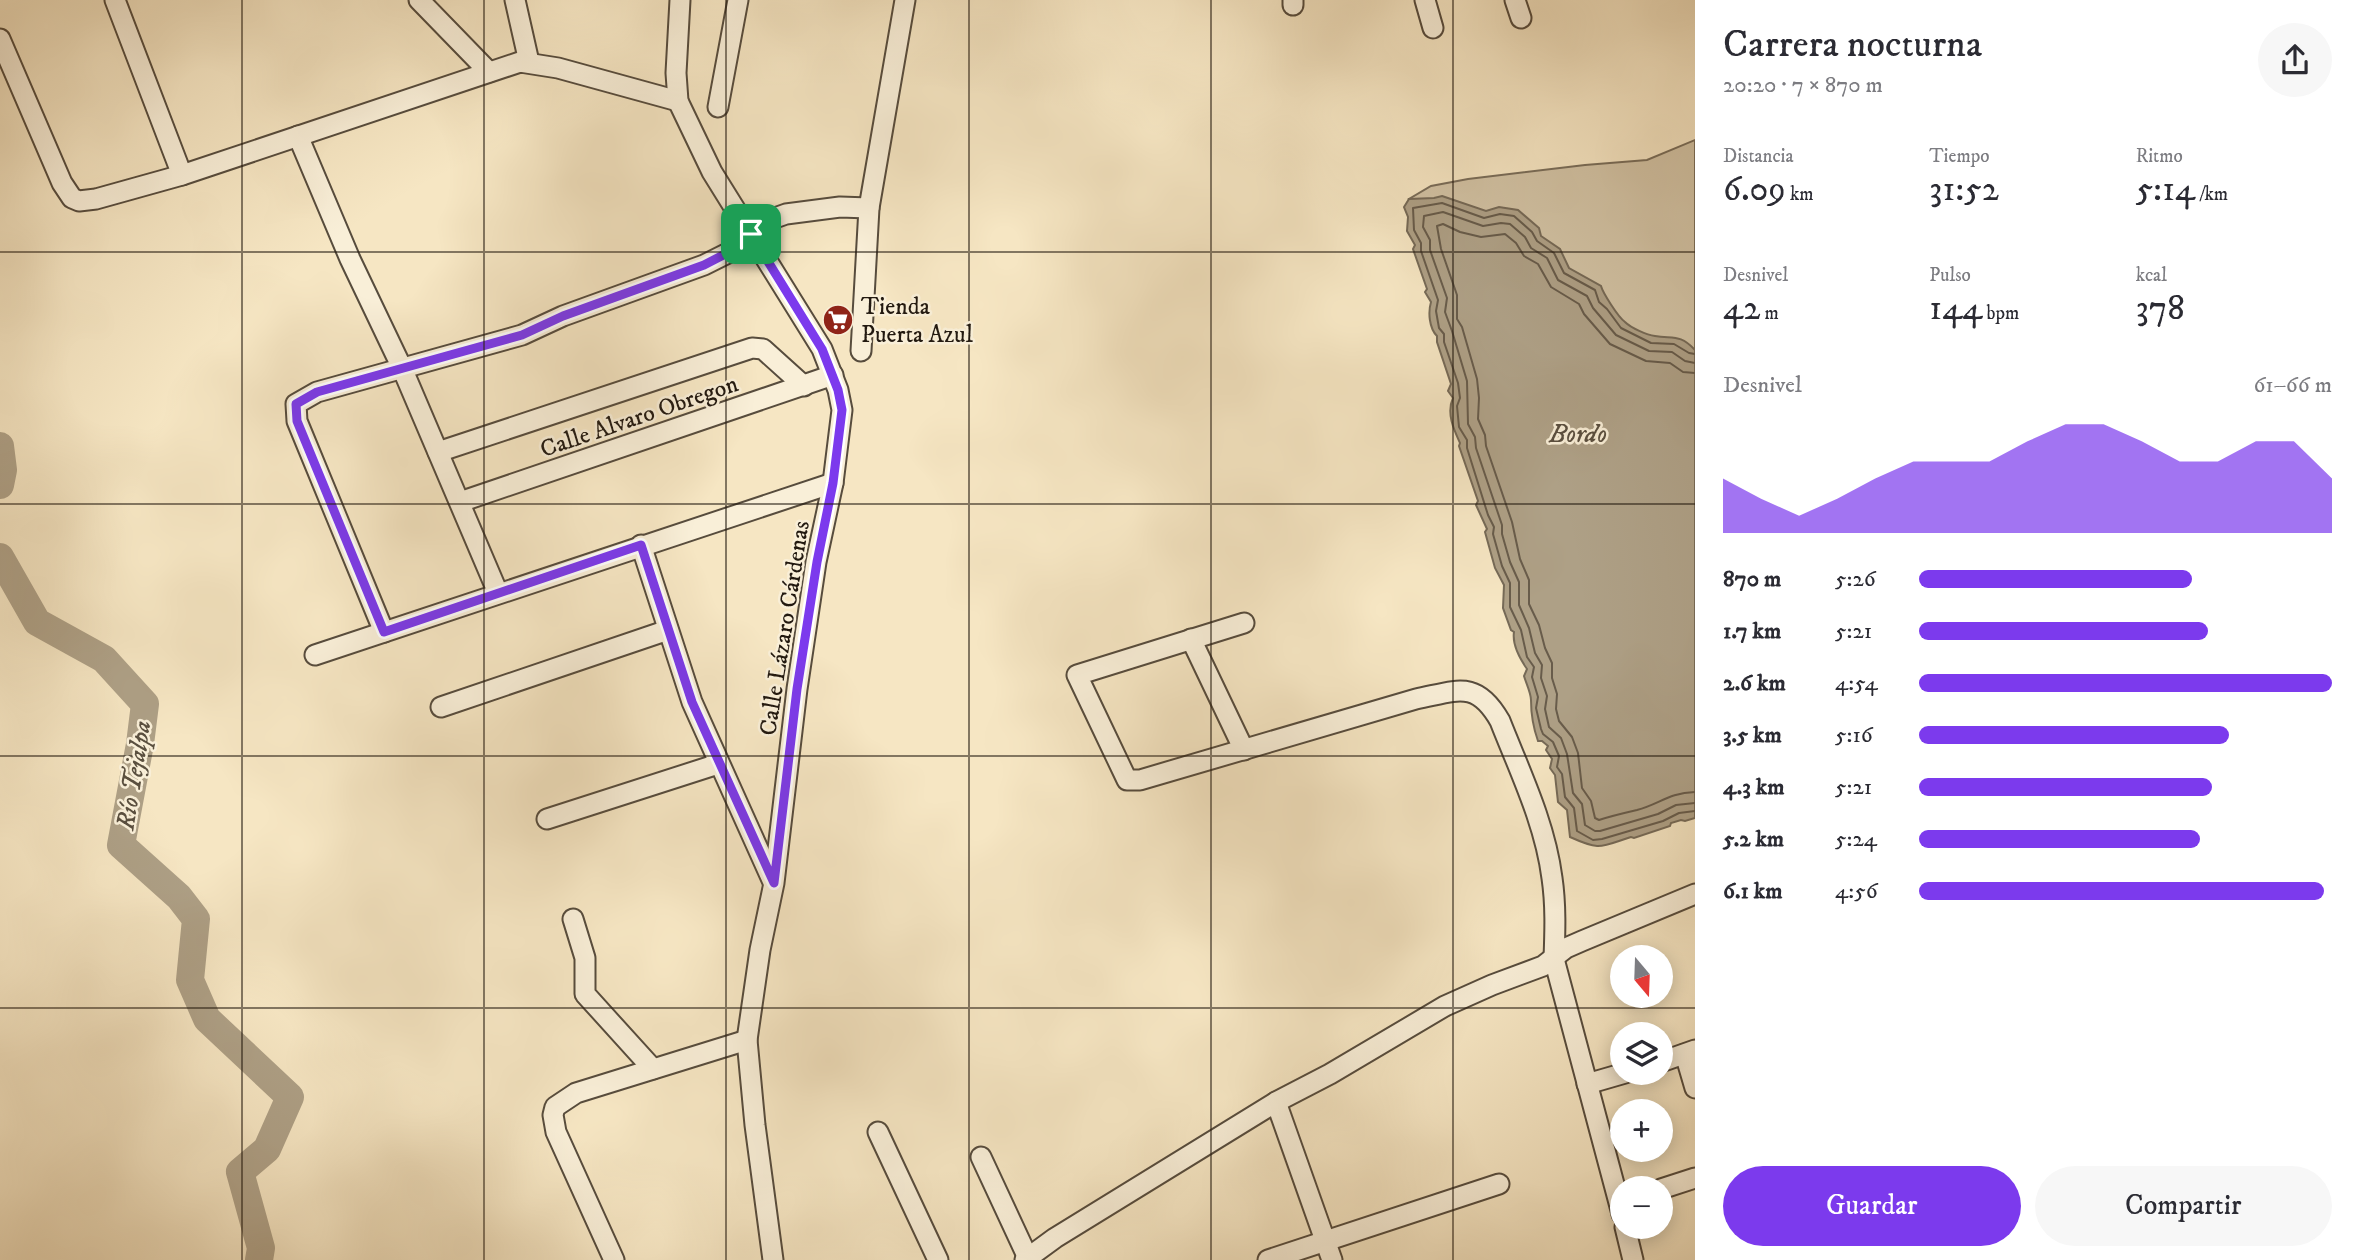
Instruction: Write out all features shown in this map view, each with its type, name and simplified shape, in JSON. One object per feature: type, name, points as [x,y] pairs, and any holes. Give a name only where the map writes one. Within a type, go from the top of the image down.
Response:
[{"type":"street","points":[[115,0],[182,175]]},
{"type":"street","points":[[419,0],[489,72]]},
{"type":"street","points":[[515,0],[529,62]]},
{"type":"street","name":"Calle Lázaro Cárdenas","points":[[680,0],[676,73],[678,101],[712,172],[822,349],[833,375],[842,410],[833,483],[817,562],[797,689],[774,883],[760,950],[747,1040],[749,1078],[773,1260]]},
{"type":"street","points":[[718,107],[738,0]]},
{"type":"street","points":[[861,351],[869,208],[905,0]]},
{"type":"street","points":[[1425,0],[1433,28]]},
{"type":"street","points":[[0,39],[57,173],[72,198],[79,201],[96,199],[182,175],[520,62],[529,62],[678,101]]},
{"type":"street","points":[[299,136],[350,259],[401,368],[498,593]]},
{"type":"street","points":[[384,632],[297,421],[296,404],[317,392],[522,335],[563,316],[704,265],[733,250],[763,224],[786,214],[840,206],[869,208]]},
{"type":"street","points":[[438,452],[752,348],[763,349],[804,386]]},
{"type":"street","name":"Calle Alvaro Obregon","points":[[460,502],[833,375]]},
{"type":"street","points":[[315,655],[833,483]]},
{"type":"street","points":[[641,545],[692,702],[774,883]]},
{"type":"street","points":[[1244,623],[1077,676],[1126,780],[1140,780],[1416,699],[1457,691],[1478,693],[1490,704],[1500,721],[1544,837],[1552,877],[1554,959],[1613,1176]]},
{"type":"street","points":[[441,707],[668,630]]},
{"type":"street","points":[[1191,639],[1244,750]]},
{"type":"street","points":[[547,819],[718,764]]},
{"type":"street","points":[[981,1157],[1026,1259],[1055,1238],[1276,1102],[1330,1074],[1445,1006],[1543,966],[1574,944],[1695,894]]},
{"type":"street","points":[[573,919],[585,958],[585,994],[653,1069]]},
{"type":"street","points":[[614,1260],[556,1132],[553,1115],[555,1107],[576,1093],[747,1040]]},
{"type":"street","points":[[1673,1058],[1690,1052],[1695,1088]]},
{"type":"street","points":[[1587,1084],[1610,1077]]},
{"type":"street","points":[[1276,1102],[1332,1260]]},
{"type":"street","points":[[878,1132],[938,1260]]},
{"type":"street","points":[[1673,1185],[1695,1178]]},
{"type":"street","points":[[1268,1260],[1499,1184]]},
{"type":"street","points":[[1628,1239],[1633,1260]]},
{"type":"shaded area","points":[[1695,140],[1695,360],[1670,351],[1409,199],[1431,186],[1468,179],[1647,160]]},
{"type":"water","name":"Bordo","points":[[1442,196],[1486,211],[1499,207],[1518,210],[1539,228],[1541,236],[1560,249],[1569,268],[1601,286],[1615,310],[1628,324],[1652,335],[1681,339],[1695,350],[1695,818],[1600,846],[1570,837],[1567,810],[1558,802],[1555,775],[1550,768],[1552,759],[1546,750],[1548,746],[1538,741],[1535,731],[1531,697],[1524,676],[1527,669],[1517,652],[1514,632],[1503,608],[1504,585],[1495,568],[1485,532],[1487,529],[1476,505],[1478,501],[1455,433],[1450,410],[1453,398],[1448,391],[1451,384],[1431,324],[1431,302],[1425,292],[1427,289],[1413,249],[1415,245],[1407,231],[1408,217],[1404,207],[1409,199]]},
{"type":"waterway","name":"Río Tejalpa","points":[[0,446],[3,470],[0,485]]},
{"type":"waterway","name":"Río Tejalpa","points":[[0,557],[37,622],[104,659],[145,704],[121,845],[179,897],[196,919],[190,980],[207,1019],[290,1097],[267,1149],[240,1172],[261,1248],[259,1260]]},
{"type":"place","name":"Tienda Puerta Azul","points":[[838,320]]},
{"type":"route","points":[[751,234],[822,349],[838,390],[842,410],[833,483],[817,562],[797,689],[774,883],[692,702],[641,545],[384,632],[295,412],[296,404],[317,392],[499,343],[563,316],[704,265],[733,250],[751,234]]}]
